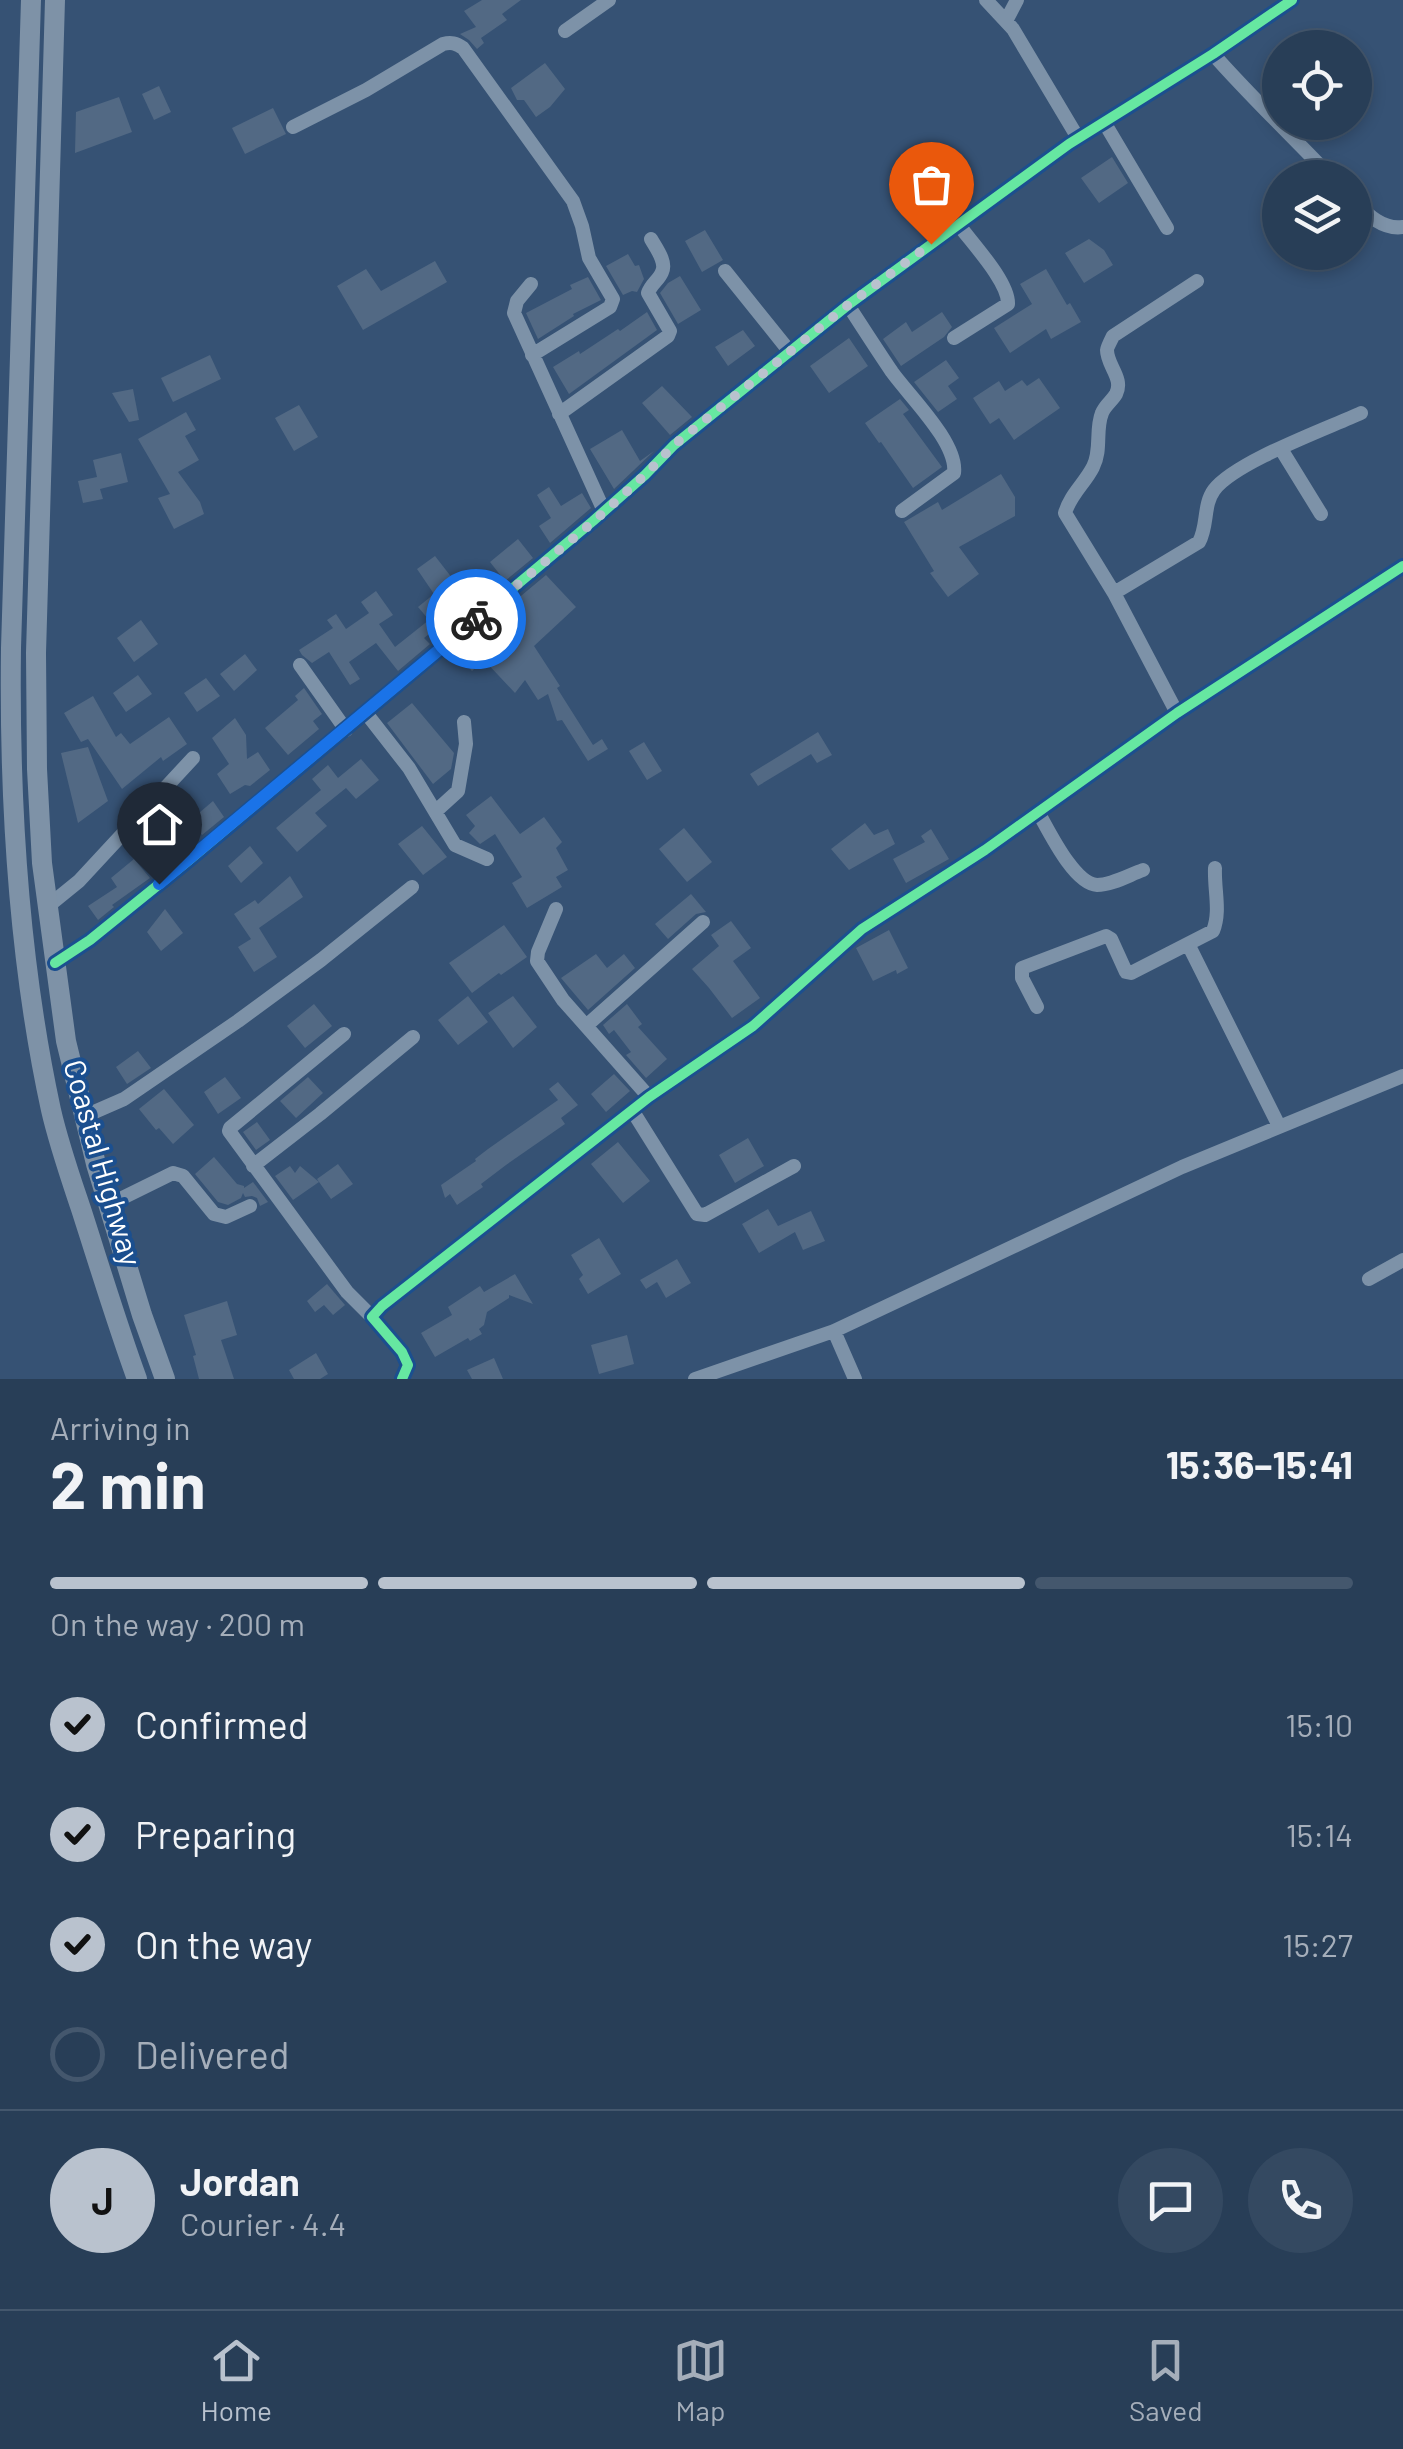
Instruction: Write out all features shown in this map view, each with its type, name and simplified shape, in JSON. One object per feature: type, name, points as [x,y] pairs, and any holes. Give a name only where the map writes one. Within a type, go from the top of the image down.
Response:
[{"type":"highway","name":"Coastal Highway","points":[[31,0],[10,667],[10,762],[17,887],[52,1113],[137,1379]]},
{"type":"highway","name":"Coastal Highway","points":[[56,0],[36,653],[36,770],[47,907],[66,1041],[108,1205],[165,1379]]},
{"type":"street","points":[[565,31],[609,0]]},
{"type":"street","points":[[986,0],[1006,22],[1078,138]]},
{"type":"street","points":[[1006,22],[1017,0]]},
{"type":"street","points":[[55,963],[145,896],[346,730],[604,511],[674,445],[848,305],[1078,138],[1214,54],[1292,0]]},
{"type":"street","points":[[293,127],[443,44],[450,42],[463,48],[573,201],[589,258],[613,298],[610,307],[532,355]]},
{"type":"street","points":[[1214,54],[1315,160]]},
{"type":"street","points":[[1104,122],[1167,228]]},
{"type":"street","points":[[1372,218],[1393,229],[1403,227]]},
{"type":"street","points":[[954,338],[1008,304],[1010,297],[958,224]]},
{"type":"street","points":[[559,414],[668,336],[670,331],[648,293],[648,287],[664,267],[651,239]]},
{"type":"street","points":[[724,271],[790,352]]},
{"type":"street","points":[[1178,713],[1114,593],[1065,513],[1092,469],[1100,416],[1117,393],[1118,378],[1107,349],[1113,336],[1197,281]]},
{"type":"street","points":[[531,284],[517,301],[514,313],[604,511]]},
{"type":"street","points":[[848,305],[893,374],[938,432],[955,464],[954,473],[902,510]]},
{"type":"street","points":[[1114,593],[1199,542],[1211,494],[1219,484],[1251,462],[1361,413]]},
{"type":"street","points":[[1281,449],[1322,514]]},
{"type":"street","points":[[372,1316],[648,1097],[753,1026],[862,929],[985,850],[1178,713],[1403,566]]},
{"type":"street","points":[[300,665],[346,730]]},
{"type":"street","points":[[366,713],[409,768],[455,845],[487,859]]},
{"type":"street","points":[[436,811],[458,791],[466,744],[464,722]]},
{"type":"street","points":[[47,907],[78,881],[193,758]]},
{"type":"street","points":[[1038,812],[1074,870],[1091,885],[1143,870]]},
{"type":"street","points":[[1037,1007],[1022,978],[1022,968],[1101,936],[1111,939],[1123,968],[1131,973],[1213,931],[1218,916],[1215,868]]},
{"type":"street","points":[[85,1116],[124,1099],[238,1021],[412,887]]},
{"type":"street","points":[[556,909],[537,961],[563,1000],[648,1097]]},
{"type":"street","points":[[586,1026],[702,922]]},
{"type":"street","points":[[1188,944],[1279,1126]]},
{"type":"street","points":[[344,1034],[230,1128],[230,1134],[347,1292],[402,1352],[408,1365],[402,1379]]},
{"type":"street","points":[[253,1166],[413,1038]]},
{"type":"street","points":[[695,1379],[834,1331],[1182,1167],[1403,1076]]},
{"type":"street","points":[[632,1110],[697,1214],[706,1215],[794,1166]]},
{"type":"street","points":[[108,1205],[178,1173],[214,1214],[226,1216],[250,1206]]},
{"type":"street","points":[[1369,1279],[1403,1260]]},
{"type":"street","points":[[834,1331],[855,1379]]},
{"type":"building","points":[[482,0],[521,0],[502,14],[507,20],[481,38],[484,43],[477,49],[460,34],[476,27],[464,11]]},
{"type":"building","points":[[545,63],[565,89],[536,117],[524,100],[517,100],[511,88]]},
{"type":"building","points":[[159,86],[171,112],[154,120],[142,94]]},
{"type":"building","points":[[119,97],[132,132],[75,153],[76,112]]},
{"type":"building","points":[[273,108],[286,134],[245,154],[232,128]]},
{"type":"building","points":[[1112,157],[1128,183],[1099,203],[1081,178]]},
{"type":"building","points":[[705,230],[723,260],[702,272],[685,241]]},
{"type":"building","points":[[1089,239],[1104,250],[1113,265],[1084,283],[1065,253]]},
{"type":"building","points":[[628,254],[635,266],[639,265],[644,279],[637,292],[623,295],[606,266]]},
{"type":"building","points":[[435,261],[447,282],[363,330],[337,286],[366,269],[381,291]]},
{"type":"building","points":[[1046,269],[1081,322],[1051,339],[1046,329],[1010,353],[994,328],[1032,304],[1020,284]]},
{"type":"building","points":[[680,276],[701,310],[678,324],[660,293]]},
{"type":"building","points":[[588,277],[601,300],[538,339],[526,313]]},
{"type":"building","points":[[647,312],[657,330],[569,394],[553,367]]},
{"type":"building","points":[[942,312],[952,327],[944,337],[901,366],[883,339],[906,322],[912,332]]},
{"type":"building","points":[[743,330],[755,346],[728,366],[715,347]]},
{"type":"building","points":[[849,338],[868,366],[829,393],[810,366]]},
{"type":"building","points":[[210,355],[221,379],[173,402],[161,378]]},
{"type":"building","points":[[946,360],[959,378],[948,386],[957,399],[938,412],[914,382]]},
{"type":"building","points":[[1039,378],[1060,408],[1014,440],[999,418],[990,424],[973,398],[999,381],[1005,391],[1022,380],[1027,386]]},
{"type":"building","points":[[662,386],[692,417],[670,435],[642,403]]},
{"type":"building","points":[[133,389],[139,420],[129,422],[112,393]]},
{"type":"building","points":[[900,399],[909,410],[903,414],[942,467],[913,488],[865,423]]},
{"type":"building","points":[[299,405],[318,437],[294,451],[275,418]]},
{"type":"building","points":[[186,412],[196,430],[185,436],[199,460],[178,472],[204,514],[174,529],[158,498],[170,494],[138,439]]},
{"type":"building","points":[[622,430],[640,461],[654,451],[614,489],[590,449]]},
{"type":"building","points":[[121,453],[128,482],[100,489],[103,499],[83,503],[78,481],[97,477],[93,460]]},
{"type":"building","points":[[1001,474],[1015,497],[1015,516],[959,547],[979,574],[948,597],[930,573],[934,571],[904,522],[938,502],[942,510]]},
{"type":"building","points":[[549,487],[561,506],[582,493],[591,508],[550,543],[539,526],[551,518],[537,495]]},
{"type":"building","points":[[518,539],[533,558],[505,581],[490,562]]},
{"type":"building","points":[[435,556],[456,583],[474,571],[489,594],[466,611],[463,607],[424,638],[430,644],[398,671],[376,643],[349,662],[360,679],[350,685],[329,652],[312,663],[302,655],[299,650],[333,628],[327,620],[336,614],[346,629],[369,613],[361,602],[376,591],[393,615],[379,624],[395,647],[429,620],[418,607],[434,594],[417,569]]},
{"type":"building","points":[[546,575],[576,607],[534,646],[593,745],[602,739],[608,749],[588,761],[562,720],[557,721],[548,694],[538,700],[525,680],[515,693],[484,660],[472,671],[454,652]]},
{"type":"building","points":[[141,620],[158,644],[134,662],[117,638]]},
{"type":"building","points":[[245,654],[257,670],[234,691],[220,674]]},
{"type":"building","points":[[138,675],[152,694],[126,712],[113,693]]},
{"type":"building","points":[[206,678],[220,696],[197,712],[184,693]]},
{"type":"building","points":[[304,688],[322,714],[313,721],[319,729],[288,755],[265,728],[298,700],[295,696]]},
{"type":"building","points":[[93,696],[116,737],[121,733],[130,744],[169,717],[187,744],[163,761],[161,757],[122,789],[88,739],[81,742],[64,713]]},
{"type":"building","points":[[412,703],[454,753],[451,769],[433,784],[387,723]]},
{"type":"building","points":[[235,718],[246,735],[247,759],[258,752],[270,770],[250,786],[230,794],[217,774],[229,764],[212,738]]},
{"type":"building","points":[[818,732],[832,755],[817,763],[811,754],[758,786],[750,774]]},
{"type":"building","points":[[644,742],[662,771],[647,780],[629,751]]},
{"type":"building","points":[[88,747],[108,801],[78,823],[61,753]]},
{"type":"building","points":[[361,759],[379,780],[356,799],[346,788],[315,813],[327,826],[297,852],[276,828],[321,790],[312,779],[328,765],[338,778]]},
{"type":"building","points":[[491,796],[520,834],[544,817],[562,842],[556,848],[568,870],[556,877],[562,887],[527,908],[512,883],[522,877],[495,834],[480,844],[469,833],[475,826],[466,815]]},
{"type":"building","points":[[213,801],[224,817],[202,835],[192,819]]},
{"type":"building","points":[[176,821],[184,845],[166,861],[151,842]]},
{"type":"building","points":[[865,823],[874,835],[888,829],[895,844],[849,870],[831,849]]},
{"type":"building","points":[[422,826],[447,857],[423,875],[398,844]]},
{"type":"building","points":[[684,828],[712,862],[687,882],[659,849]]},
{"type":"building","points":[[931,829],[949,859],[906,883],[893,859],[925,842],[921,836]]},
{"type":"building","points":[[250,846],[263,863],[241,883],[228,866]]},
{"type":"building","points":[[134,859],[150,878],[98,920],[88,906],[117,887],[111,878]]},
{"type":"building","points":[[290,876],[303,897],[259,928],[277,957],[254,972],[238,947],[251,939],[234,914],[255,900],[258,904]]},
{"type":"building","points":[[691,894],[706,912],[696,914],[668,939],[655,924]]},
{"type":"building","points":[[165,909],[183,933],[161,951],[147,932]]},
{"type":"building","points":[[731,921],[751,948],[733,961],[760,998],[732,1018],[692,969],[719,946],[711,935]]},
{"type":"building","points":[[504,925],[527,957],[472,993],[449,963]]},
{"type":"building","points":[[889,930],[908,968],[873,981],[856,948]]},
{"type":"building","points":[[596,954],[607,968],[624,954],[635,968],[588,1010],[561,978]]},
{"type":"building","points":[[468,996],[488,1022],[458,1045],[438,1020]]},
{"type":"building","points":[[513,996],[537,1027],[513,1048],[488,1013]]},
{"type":"building","points":[[314,1004],[332,1026],[305,1048],[287,1026]]},
{"type":"building","points":[[627,1004],[642,1024],[638,1027],[667,1059],[646,1078],[626,1055],[631,1052],[614,1030],[609,1034],[603,1025]]},
{"type":"building","points":[[138,1051],[151,1068],[127,1084],[116,1067]]},
{"type":"building","points":[[614,1074],[630,1091],[606,1112],[591,1094]]},
{"type":"building","points":[[225,1077],[241,1098],[218,1114],[204,1092]]},
{"type":"building","points":[[308,1077],[323,1093],[296,1118],[280,1101]]},
{"type":"building","points":[[558,1082],[578,1105],[561,1118],[565,1124],[457,1205],[450,1194],[445,1198],[441,1185],[558,1100],[549,1089]]},
{"type":"building","points":[[164,1089],[194,1125],[173,1144],[139,1109]]},
{"type":"building","points":[[257,1122],[270,1140],[256,1150],[243,1132]]},
{"type":"building","points":[[748,1138],[764,1166],[735,1183],[719,1155]]},
{"type":"building","points":[[618,1142],[650,1181],[623,1203],[591,1164]]},
{"type":"building","points":[[214,1157],[237,1184],[244,1188],[253,1182],[268,1202],[260,1206],[257,1198],[245,1197],[243,1193],[228,1205],[218,1202],[195,1174]]},
{"type":"building","points":[[338,1164],[353,1184],[331,1199],[317,1179]]},
{"type":"building","points":[[290,1166],[295,1173],[300,1166],[319,1182],[293,1200],[275,1176]]},
{"type":"building","points":[[768,1209],[778,1226],[811,1211],[825,1241],[803,1250],[795,1232],[759,1253],[742,1224]]},
{"type":"building","points":[[599,1238],[621,1274],[588,1294],[579,1279],[583,1275],[571,1255]]},
{"type":"building","points":[[677,1259],[691,1283],[666,1298],[657,1282],[646,1289],[640,1280]]},
{"type":"building","points":[[515,1274],[533,1304],[509,1295],[487,1312],[479,1329],[482,1334],[435,1357],[421,1333],[452,1315],[448,1307],[480,1286],[484,1292]]},
{"type":"building","points":[[327,1284],[345,1305],[333,1315],[324,1305],[315,1312],[307,1301]]},
{"type":"building","points":[[227,1301],[237,1335],[221,1340],[234,1379],[199,1379],[184,1315]]},
{"type":"building","points":[[627,1335],[634,1364],[599,1374],[591,1345]]},
{"type":"building","points":[[316,1353],[328,1374],[320,1379],[294,1379],[289,1370]]},
{"type":"building","points":[[494,1358],[503,1379],[472,1379],[467,1370]]},
{"type":"cycle path","points":[[55,963],[90,940],[189,860],[593,521],[674,445],[848,305],[1069,144],[1292,0]]},
{"type":"cycle path","points":[[402,1379],[408,1365],[402,1352],[372,1317],[382,1306],[649,1097],[753,1026],[862,929],[985,850],[1177,713],[1403,566]]},
{"type":"way so far","points":[[476,619],[593,522],[674,445],[848,305],[931,244]]},
{"type":"route","points":[[159,884],[476,619]]}]
